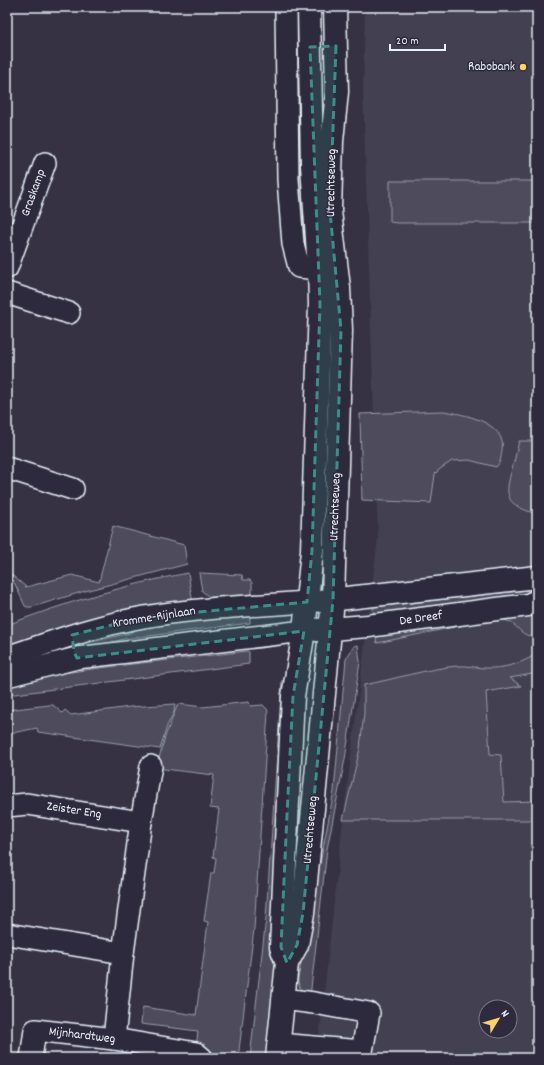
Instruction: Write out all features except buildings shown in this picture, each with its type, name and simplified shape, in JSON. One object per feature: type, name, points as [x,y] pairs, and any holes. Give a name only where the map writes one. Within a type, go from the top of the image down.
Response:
[{"type":"main road","name":"Utrechtseweg","points":[[287,963],[281,947],[287,815],[293,696],[304,631],[312,551],[320,304],[312,165],[309,7]]},
{"type":"main road","name":"Utrechtseweg","points":[[278,1051],[287,963],[297,945],[303,913],[333,600],[341,330],[339,288],[330,211],[332,141],[337,92],[335,7]]},
{"type":"main road","points":[[310,47],[336,46]]},
{"type":"main road","points":[[306,602],[537,577]]},
{"type":"main road","name":"De Dreef","points":[[304,631],[368,626],[528,605],[537,601]]},
{"type":"street","points":[[286,7],[288,179],[293,244],[298,267],[319,269]]},
{"type":"street","name":"Graskamp","points":[[7,268],[45,162]]},
{"type":"street","points":[[7,293],[69,313]]},
{"type":"street","points":[[7,468],[73,489]]},
{"type":"street","name":"Kromme-Rijnlaan","points":[[7,657],[98,627],[143,617],[192,611],[306,602]]},
{"type":"street","points":[[7,676],[77,658],[304,631]]},
{"type":"street","points":[[72,635],[72,644],[77,658]]},
{"type":"street","points":[[114,1040],[123,953],[141,822],[151,766]]},
{"type":"street","name":"Zeister Eng","points":[[7,806],[27,804],[141,822]]},
{"type":"street","points":[[7,934],[123,953]]},
{"type":"street","name":"Utrechtseweg","points":[[278,1051],[362,1051],[369,1013],[283,999]]},
{"type":"street","name":"Mijnhardtweg","points":[[31,1058],[35,1030],[196,1052],[202,1058]]},
{"type":"highlighted area","points":[[336,46],[330,211],[341,330],[333,600],[303,913],[297,945],[287,963],[281,947],[293,696],[304,631],[77,658],[74,652],[72,635],[143,617],[307,602],[312,551],[320,304],[310,47]]},
{"type":"shaded area","points":[[365,7],[537,7],[537,1058],[317,1058],[343,820],[378,538],[363,93]]},
{"type":"shaded area","points":[[390,181],[537,181],[537,223],[390,222]]},
{"type":"shaded area","points":[[443,411],[472,417],[491,426],[502,440],[501,457],[498,465],[496,467],[469,460],[452,461],[435,474],[431,503],[362,500],[360,414]]},
{"type":"shaded area","points":[[519,441],[537,441],[537,514],[517,506],[509,496],[509,482]]},
{"type":"shaded area","points":[[113,526],[184,545],[187,564],[85,591],[32,607],[25,606],[15,584],[7,574],[7,571],[26,587],[72,575],[99,582]]},
{"type":"shaded area","points":[[188,573],[192,602],[7,653],[7,625],[96,595],[165,577]]},
{"type":"shaded area","points":[[199,573],[242,575],[243,580],[250,580],[252,583],[252,599],[209,597],[202,591]]},
{"type":"shaded area","points":[[537,589],[537,596],[374,617],[373,607]]},
{"type":"shaded area","points":[[537,605],[537,635],[528,636],[510,622],[505,620],[497,620],[513,615],[377,643],[375,633]]},
{"type":"shaded area","points":[[250,613],[250,623],[124,639],[85,648],[87,643],[130,633],[148,620]]},
{"type":"shaded area","points":[[358,645],[360,662],[345,759],[327,849],[310,997],[301,990],[298,979],[334,791],[346,659],[354,646]]},
{"type":"shaded area","points":[[247,651],[249,652],[249,664],[7,695],[7,683],[36,677],[96,668]]},
{"type":"shaded area","points":[[537,653],[537,673],[510,678],[521,686],[486,692],[490,754],[501,755],[504,802],[537,801],[537,820],[343,820],[360,748],[364,713],[364,685],[445,667],[505,667],[519,663]]},
{"type":"shaded area","points":[[282,680],[286,687],[281,875],[274,982],[266,1058],[250,1058],[266,918]]},
{"type":"shaded area","points":[[249,702],[250,706],[263,705],[268,712],[254,929],[238,1058],[209,1058],[196,1047],[198,1031],[141,1024],[143,1007],[196,1015],[208,922],[204,921],[211,873],[214,873],[216,858],[213,857],[219,809],[210,808],[214,775],[156,768],[166,734],[178,704],[203,707]]},
{"type":"shaded area","points":[[175,704],[174,712],[167,726],[160,749],[38,732],[37,728],[7,734],[7,710],[53,705],[62,713],[65,710],[71,715],[130,707]]},
{"type":"place","name":"Rabobank","points":[[523,67]]}]
